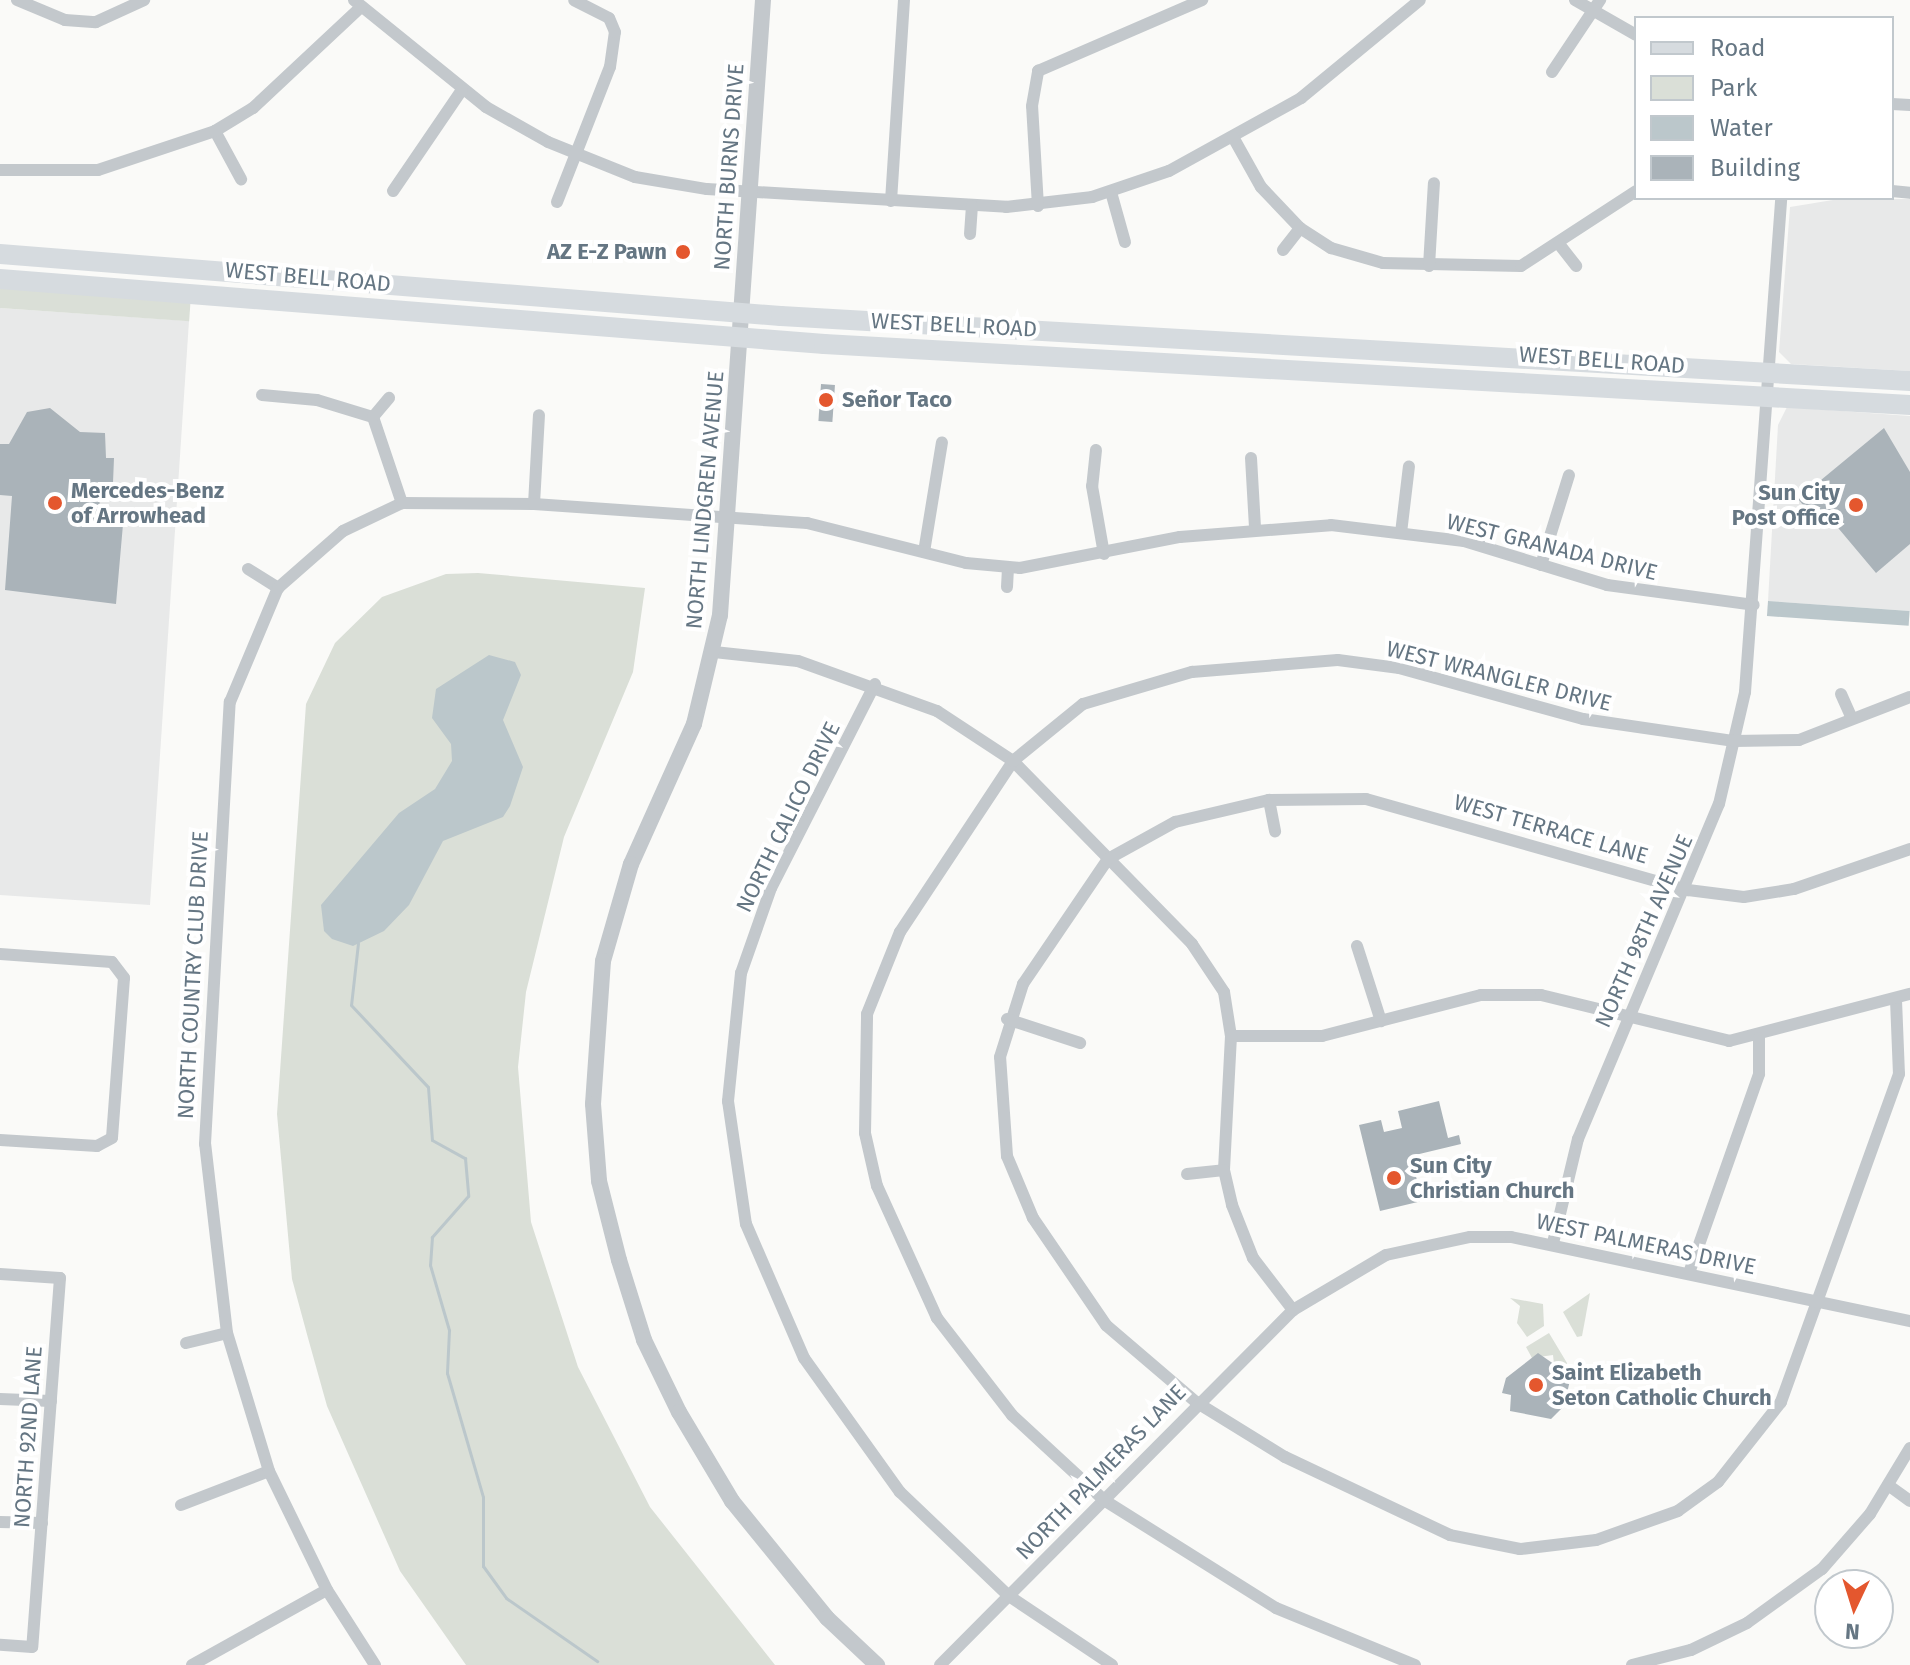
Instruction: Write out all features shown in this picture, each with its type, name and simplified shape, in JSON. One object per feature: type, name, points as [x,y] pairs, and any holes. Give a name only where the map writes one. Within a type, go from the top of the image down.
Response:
[{"type":"main road","name":"WEST BELL ROAD","points":[[0,254],[742,313],[1910,381]]},
{"type":"main road","points":[[0,266],[74,260]]},
{"type":"main road","name":"WEST BELL ROAD","points":[[0,279],[740,337],[1910,405]]},
{"type":"street","points":[[17,0],[65,20],[96,22],[144,0]]},
{"type":"street","points":[[557,202],[577,155],[615,32],[609,18],[574,0]]},
{"type":"street","name":"NORTH BURNS DRIVE","points":[[740,337],[763,0]]},
{"type":"street","points":[[891,201],[904,0]]},
{"type":"street","points":[[1038,206],[1032,106],[1038,71],[1202,0]]},
{"type":"street","points":[[0,170],[98,170],[215,131],[263,100],[358,4],[462,90],[577,155],[656,182],[891,201],[1038,206],[1111,192],[1233,137],[1327,79],[1420,0]]},
{"type":"street","points":[[1575,0],[1592,13],[1634,34]]},
{"type":"street","points":[[1552,72],[1600,0]]},
{"type":"street","points":[[393,191],[462,90]]},
{"type":"street","points":[[215,131],[241,179]]},
{"type":"street","points":[[1233,137],[1261,187],[1300,228],[1356,257],[1429,266],[1510,269],[1559,244],[1634,192]]},
{"type":"street","points":[[1429,266],[1434,183]]},
{"type":"street","points":[[1111,192],[1125,242]]},
{"type":"street","name":"NORTH 98TH AVENUE","points":[[1553,1243],[1578,1139],[1629,1016],[1688,890],[1734,741],[1754,605],[1781,200]]},
{"type":"street","points":[[970,234],[972,206]]},
{"type":"street","points":[[1283,250],[1300,228]]},
{"type":"street","points":[[1559,244],[1576,266]]},
{"type":"street","name":"NORTH LINDGREN AVENUE","points":[[740,337],[728,517],[714,652],[681,760],[631,864],[603,961],[592,1057],[599,1181],[644,1340],[679,1412],[732,1501],[827,1618],[877,1665]]},
{"type":"street","points":[[262,395],[317,400],[373,417]]},
{"type":"street","points":[[373,417],[389,398]]},
{"type":"street","points":[[534,504],[539,415]]},
{"type":"street","points":[[248,569],[278,588],[343,531],[402,503],[373,417]]},
{"type":"street","points":[[924,552],[942,442]]},
{"type":"street","points":[[1096,450],[1092,486],[1104,554]]},
{"type":"street","points":[[1251,458],[1255,528]]},
{"type":"street","points":[[1401,533],[1409,466]]},
{"type":"street","points":[[1541,565],[1569,475]]},
{"type":"street","name":"WEST GRANADA DRIVE","points":[[402,503],[534,504],[807,523],[924,552],[1008,568],[1255,528],[1401,533],[1464,541],[1541,565],[1688,601],[1754,605]]},
{"type":"street","points":[[1007,587],[1008,568]]},
{"type":"street","name":"NORTH COUNTRY CLUB DRIVE","points":[[278,588],[251,640],[230,702],[204,1066],[210,1226],[227,1333],[269,1471],[327,1590],[375,1665]]},
{"type":"street","points":[[714,652],[798,661],[875,684],[937,711],[1013,761],[1192,944],[1224,992],[1231,1036],[1224,1170],[1253,1258],[1293,1310]]},
{"type":"street","name":"WEST WRANGLER DRIVE","points":[[1415,1665],[1276,1608],[1104,1500],[1012,1415],[937,1318],[877,1186],[865,1133],[867,1014],[886,964],[936,872],[1013,761],[1083,704],[1192,672],[1338,660],[1399,668],[1583,719],[1734,741],[1799,740],[1851,716],[1910,697]]},
{"type":"street","name":"NORTH CALICO DRIVE","points":[[875,684],[771,888],[741,973],[730,1051],[733,1160],[746,1224],[769,1281],[832,1404],[900,1492],[1009,1596],[1112,1665]]},
{"type":"street","points":[[1841,694],[1851,716]]},
{"type":"street","name":"WEST TERRACE LANE","points":[[1108,859],[1175,822],[1269,800],[1366,799],[1688,890],[1744,897],[1794,889],[1910,849]]},
{"type":"street","points":[[1269,800],[1275,831]]},
{"type":"street","points":[[1108,859],[1042,950],[1007,1019],[1000,1094],[1007,1156],[1033,1218],[1106,1325],[1196,1402],[1285,1457],[1450,1535],[1520,1549],[1596,1540],[1678,1511],[1737,1462],[1781,1402],[1820,1302],[1899,1074],[1896,1000]]},
{"type":"street","points":[[1357,946],[1381,1021]]},
{"type":"street","points":[[0,954],[121,967],[108,1142],[0,1140]]},
{"type":"street","points":[[1231,1036],[1322,1036],[1481,995],[1541,995],[1705,1037],[1759,1038],[1910,994]]},
{"type":"street","points":[[1007,1019],[1080,1043]]},
{"type":"street","points":[[1689,1273],[1759,1074],[1759,1038]]},
{"type":"street","points":[[1187,1174],[1224,1170]]},
{"type":"street","name":"WEST PALMERAS DRIVE","points":[[1293,1310],[1334,1280],[1414,1247],[1470,1237],[1553,1243],[1910,1321]]},
{"type":"street","name":"NORTH 92ND LANE","points":[[0,1274],[60,1278],[32,1647],[0,1645]]},
{"type":"street","name":"NORTH PALMERAS LANE","points":[[940,1665],[1104,1500],[1196,1402],[1293,1310]]},
{"type":"street","points":[[186,1343],[227,1333]]},
{"type":"street","points":[[0,1399],[51,1401]]},
{"type":"street","points":[[1632,1665],[1691,1650],[1747,1623],[1822,1569],[1888,1485],[1910,1448]]},
{"type":"street","points":[[181,1505],[269,1471]]},
{"type":"street","points":[[1888,1485],[1910,1501]]},
{"type":"street","points":[[0,1522],[42,1523]]},
{"type":"street","points":[[192,1665],[327,1590]]},
{"type":"shaded area","points":[[1910,199],[1910,371],[1791,364],[1779,352],[1790,207],[1833,200]]},
{"type":"shaded area","points":[[0,308],[189,321],[150,905],[0,895]]},
{"type":"shaded area","points":[[1787,407],[1910,416],[1910,611],[1768,601],[1778,425]]},
{"type":"green space","points":[[0,288],[191,301],[189,321],[0,308]]},
{"type":"green space","points":[[478,573],[645,588],[633,672],[564,837],[526,992],[518,1067],[531,1222],[578,1367],[650,1507],[775,1665],[466,1665],[400,1571],[327,1406],[308,1338],[292,1279],[277,1114],[306,704],[335,643],[382,597],[446,574]]},
{"type":"green space","points":[[1590,1293],[1582,1336],[1577,1337],[1563,1312]]},
{"type":"green space","points":[[1510,1298],[1543,1304],[1544,1326],[1527,1337],[1517,1323],[1520,1306]]},
{"type":"green space","points":[[1549,1333],[1567,1363],[1566,1367],[1554,1364],[1553,1355],[1532,1358],[1526,1347]]},
{"type":"water","points":[[1768,601],[1910,611],[1909,626],[1767,616]]},
{"type":"water","points":[[489,655],[515,662],[521,675],[503,720],[523,767],[510,806],[503,817],[443,841],[409,905],[384,931],[353,946],[332,939],[324,931],[321,905],[399,813],[435,789],[452,761],[451,744],[432,718],[436,689]]},
{"type":"building","name":"Señor Taco","points":[[821,384],[835,385],[832,422],[818,421]]},
{"type":"building","name":"Mercedes-Benz of Arrowhead","points":[[50,408],[80,432],[105,433],[106,458],[114,458],[113,483],[101,483],[99,510],[124,513],[116,604],[5,590],[12,496],[0,495],[0,444],[9,444],[27,412]]},
{"type":"building","name":"Sun City Post Office","points":[[1884,428],[1910,472],[1910,544],[1876,573],[1823,510],[1814,518],[1798,499]]},
{"type":"building","name":"Sun City Christian Church","points":[[1439,1101],[1448,1138],[1459,1135],[1461,1144],[1411,1156],[1422,1201],[1380,1211],[1359,1125],[1381,1120],[1384,1132],[1402,1128],[1398,1111]]},
{"type":"building","name":"Saint Elizabeth Seton Catholic Church","points":[[1538,1353],[1571,1376],[1564,1406],[1551,1419],[1510,1411],[1511,1395],[1502,1393],[1506,1378]]},
{"type":"waterway","points":[[358,943],[351,1005],[428,1087],[432,1140],[465,1158],[468,1196],[432,1237],[430,1265],[449,1330],[447,1373],[483,1497],[483,1566],[506,1598],[597,1661]]},
{"type":"place","name":"AZ E-Z Pawn","points":[[683,252]]},
{"type":"place","name":"Señor Taco","points":[[826,400]]},
{"type":"place","name":"Mercedes-Benz of Arrowhead","points":[[55,503]]},
{"type":"place","name":"Sun City Post Office","points":[[1856,505]]},
{"type":"place","name":"Sun City Christian Church","points":[[1394,1178]]},
{"type":"place","name":"Saint Elizabeth Seton Catholic Church","points":[[1536,1385]]}]
